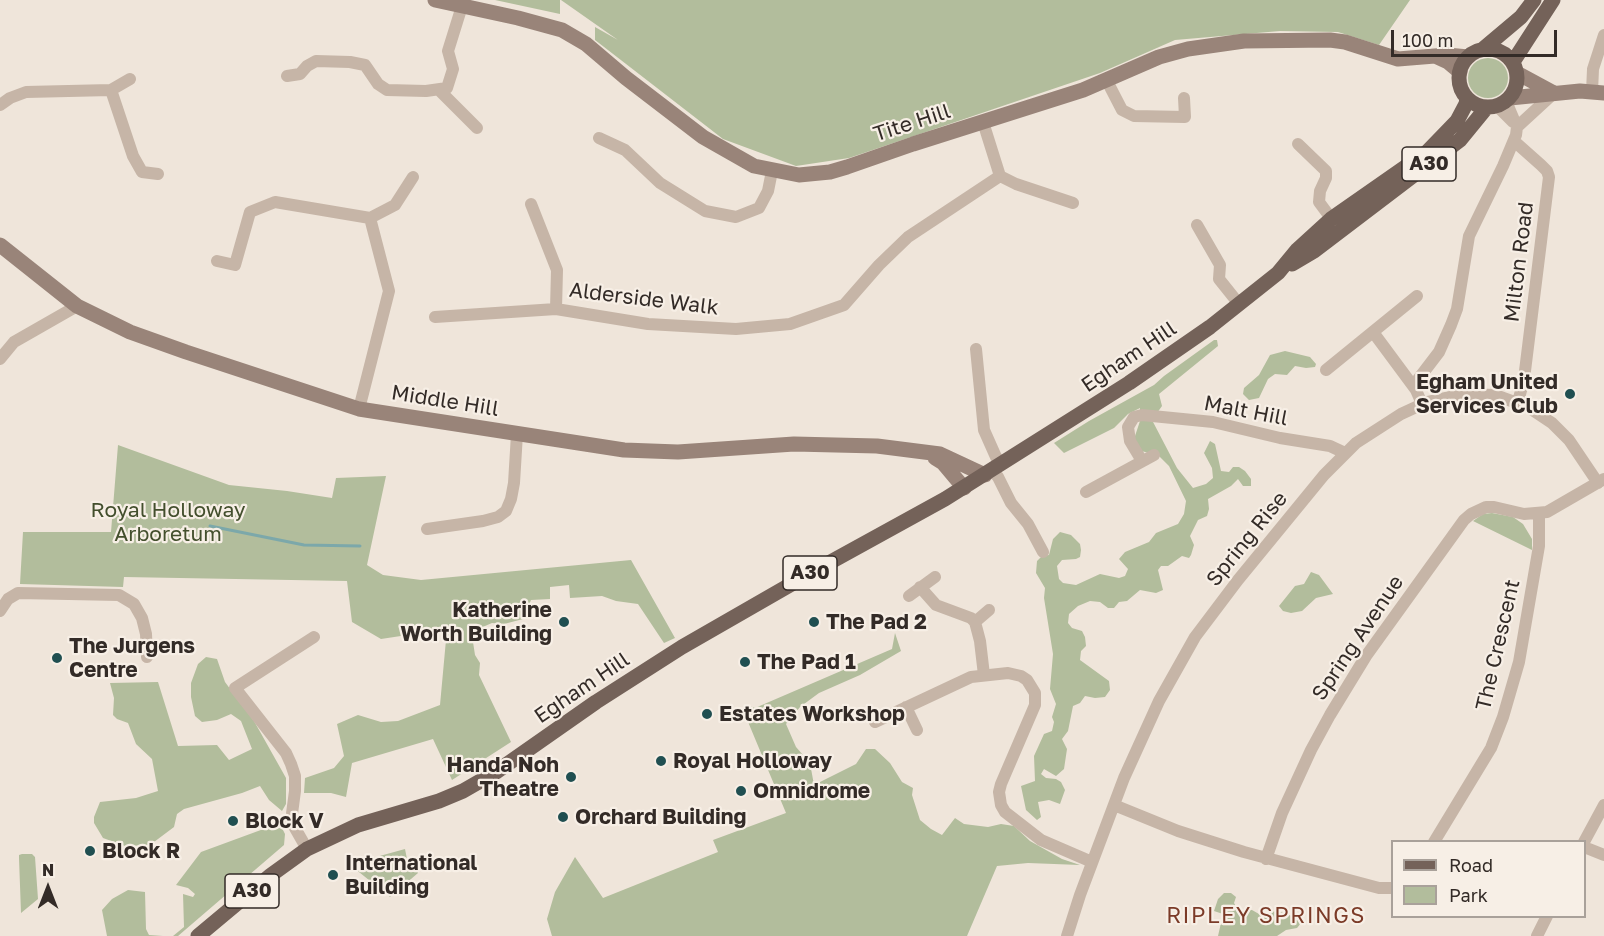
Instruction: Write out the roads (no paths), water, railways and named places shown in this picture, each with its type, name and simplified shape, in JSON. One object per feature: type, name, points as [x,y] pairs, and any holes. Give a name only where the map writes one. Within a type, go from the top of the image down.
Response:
[{"type":"main road","points":[[1534,0],[1521,17],[1483,49],[1468,57],[1460,72],[1460,86],[1467,98],[1475,104],[1500,103],[1516,84],[1515,68],[1553,0]]},
{"type":"main road","points":[[1483,49],[1498,51],[1515,68]]},
{"type":"main road","name":"Egham Hill","points":[[198,936],[271,875],[307,849],[345,830],[433,803],[463,791],[682,647],[964,488],[1129,383],[1210,327],[1284,268],[1314,251],[1336,225],[1440,141],[1457,121],[1467,98]]},
{"type":"main road","name":"Egham Hill","points":[[1336,225],[1399,189],[1460,140],[1500,103]]},
{"type":"street","name":"Tite Hill","points":[[435,0],[562,30],[586,44],[703,137],[754,166],[799,175],[830,172],[1022,110],[1107,81],[1173,52],[1244,41],[1329,40],[1345,42],[1398,59],[1447,55],[1468,57]]},
{"type":"street","points":[[287,76],[300,75],[307,66],[316,62],[350,62],[365,65],[378,84],[387,90],[447,88],[453,74],[448,51],[462,6]]},
{"type":"street","points":[[1500,103],[1554,93],[1598,92],[1593,69],[1604,35]]},
{"type":"street","points":[[1436,56],[1460,72]]},
{"type":"street","points":[[1515,68],[1554,93]]},
{"type":"street","points":[[0,105],[26,92],[111,90],[130,79]]},
{"type":"street","points":[[1107,81],[1122,110],[1134,117],[1189,116],[1184,98]]},
{"type":"street","points":[[111,90],[133,156],[136,174],[158,174]]},
{"type":"street","points":[[439,90],[477,128]]},
{"type":"street","points":[[1515,125],[1554,93]]},
{"type":"street","points":[[1413,387],[1439,352],[1448,332],[1457,309],[1469,236],[1512,145],[1515,125],[1513,116],[1500,103]]},
{"type":"street","points":[[982,122],[993,148],[1000,176],[1016,184],[1073,203]]},
{"type":"street","points":[[598,138],[625,150],[660,183],[705,211],[736,217],[759,208],[768,191],[772,171]]},
{"type":"street","points":[[1298,144],[1326,171],[1319,199],[1321,206],[1336,225]]},
{"type":"street","name":"Milton Road","points":[[1512,145],[1541,165],[1549,177],[1524,379],[1518,402]]},
{"type":"street","name":"Alderside Walk","points":[[435,317],[556,309],[648,324],[736,329],[790,324],[844,305],[879,265],[908,237],[1000,176]]},
{"type":"street","points":[[217,261],[235,265],[250,212],[275,202],[370,219],[395,206],[413,177]]},
{"type":"street","name":"Alderside Walk","points":[[531,204],[557,270],[556,309]]},
{"type":"street","points":[[359,409],[389,291],[370,219]]},
{"type":"street","points":[[1197,225],[1220,265],[1219,279],[1239,304]]},
{"type":"street","name":"Middle Hill","points":[[0,245],[77,306],[130,332],[359,409],[624,450],[648,452],[828,444],[877,446],[940,454],[993,470]]},
{"type":"street","points":[[1326,370],[1416,296]]},
{"type":"street","points":[[0,358],[14,342],[77,306]]},
{"type":"street","points":[[1373,332],[1413,387],[1422,404]]},
{"type":"street","points":[[976,349],[984,430],[996,458],[993,470],[1011,503],[1028,524],[1043,552]]},
{"type":"street","name":"Spring Rise","points":[[1067,936],[1114,805],[1160,701],[1196,637],[1238,580],[1324,475],[1345,453],[1372,431],[1412,407],[1439,398],[1474,393],[1495,395],[1518,402],[1543,416],[1563,433],[1601,481]]},
{"type":"street","name":"Malt Hill","points":[[1086,492],[1148,458],[1128,434],[1128,427],[1138,415],[1213,422],[1280,438],[1324,445],[1345,453]]},
{"type":"street","points":[[427,529],[498,518],[506,511],[514,483],[517,434]]},
{"type":"street","name":"Middle Hill","points":[[921,452],[943,463],[964,488]]},
{"type":"street","points":[[1539,514],[1554,509],[1601,481]]},
{"type":"street","name":"Spring Avenue","points":[[1266,859],[1282,813],[1330,715],[1365,656],[1464,520],[1486,507],[1524,514],[1539,514]]},
{"type":"street","name":"The Crescent","points":[[1435,840],[1491,748],[1503,717],[1520,653],[1539,546],[1539,514]]},
{"type":"street","points":[[909,596],[935,577]]},
{"type":"street","points":[[920,587],[936,605],[971,618],[975,622],[984,675]]},
{"type":"street","points":[[0,611],[8,599],[18,593],[119,595],[130,601],[139,612],[145,629],[147,657]]},
{"type":"street","points":[[975,622],[989,610]]},
{"type":"street","points":[[307,849],[291,821],[295,791],[295,776],[291,764],[286,753],[236,688],[314,637]]},
{"type":"street","points":[[875,722],[960,681],[984,675],[1008,673],[1021,676],[1027,680],[1035,693],[1035,705],[1000,784],[1000,800],[1005,812],[1041,840],[1092,862]]},
{"type":"street","points":[[906,707],[917,730]]},
{"type":"street","points":[[1114,805],[1178,831],[1266,859],[1372,886],[1391,888]]},
{"type":"street","points":[[1585,840],[1604,805]]},
{"type":"street","points":[[1586,849],[1604,855]]},
{"type":"street","points":[[1537,936],[1545,918]]},
{"type":"waterway","points":[[210,526],[304,545],[360,546]]},
{"type":"place","name":"Egham United Services Club","points":[[1570,394]]},
{"type":"place","name":"Katherine Worth Building","points":[[564,622]]},
{"type":"place","name":"The Pad 2","points":[[814,622]]},
{"type":"place","name":"The Jurgens Centre","points":[[57,658]]},
{"type":"place","name":"The Pad 1","points":[[745,662]]},
{"type":"place","name":"Estates Workshop","points":[[707,714]]},
{"type":"place","name":"Royal Holloway","points":[[661,761]]},
{"type":"place","name":"Handa Noh Theatre","points":[[571,777]]},
{"type":"place","name":"Omnidrome","points":[[741,791]]},
{"type":"place","name":"Orchard Building","points":[[563,817]]},
{"type":"place","name":"Block V","points":[[233,821]]},
{"type":"place","name":"Block R","points":[[90,851]]},
{"type":"place","name":"International Building","points":[[333,875]]},
{"type":"district","name":"RIPLEY SPRINGS","points":[[1266,916]]},
{"type":"park label","name":"Royal Holloway Arboretum","points":[[168,522]]}]
